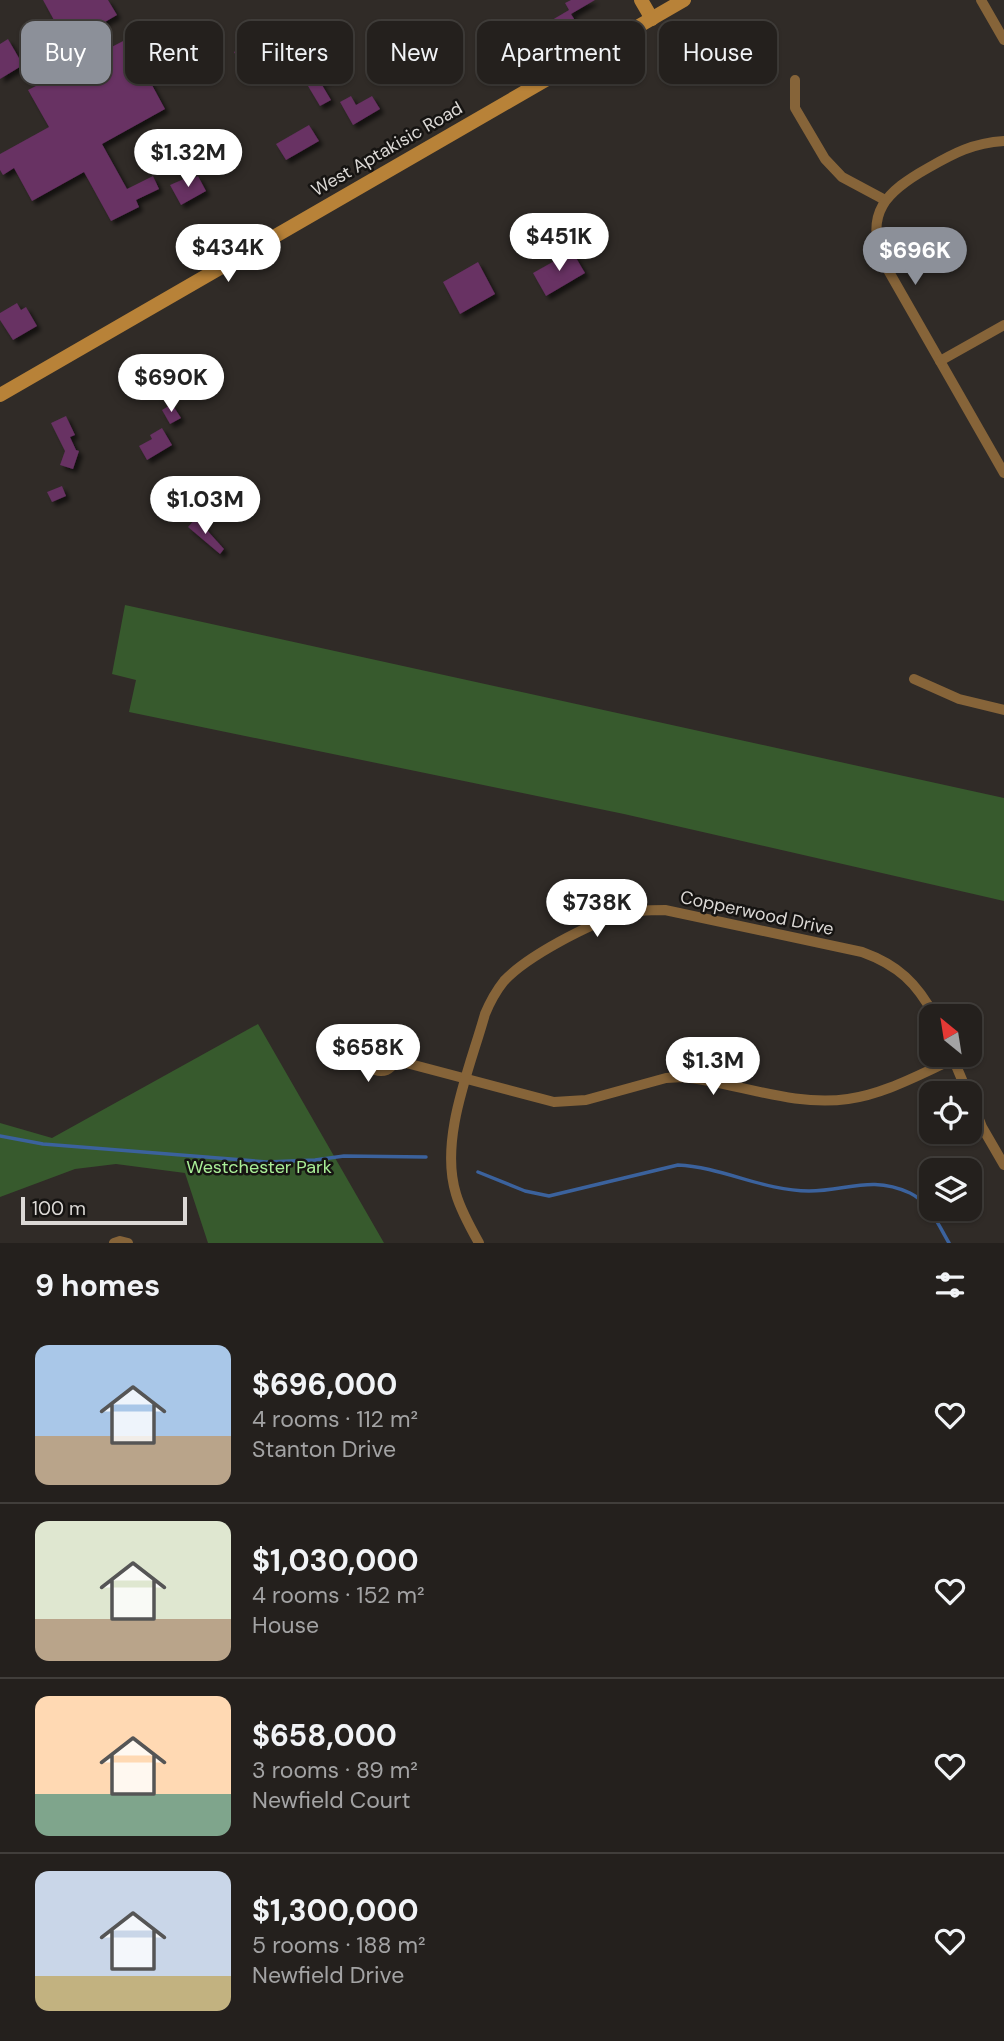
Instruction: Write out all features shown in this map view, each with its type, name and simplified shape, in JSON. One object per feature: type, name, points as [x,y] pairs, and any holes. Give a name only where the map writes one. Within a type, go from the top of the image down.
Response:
[{"type":"main road","points":[[641,0],[652,19]]},
{"type":"main road","name":"West Aptakisic Road","points":[[0,395],[684,0]]},
{"type":"street","points":[[981,0],[1004,40]]},
{"type":"street","points":[[795,80],[795,108],[825,159],[842,177],[885,200]]},
{"type":"street","points":[[1004,141],[960,149],[905,181],[885,200],[877,224],[879,252],[1004,473]]},
{"type":"street","points":[[940,361],[1004,325]]},
{"type":"street","points":[[914,679],[959,699],[1004,710]]},
{"type":"street","name":"Copperwood Drive","points":[[478,1243],[455,1192],[452,1137],[485,1014],[503,982],[522,965],[589,926],[636,911],[680,912],[862,952],[884,961],[908,979],[927,1004]]},
{"type":"street","points":[[395,1060],[554,1102],[586,1100],[666,1077],[683,1077],[798,1099],[822,1101],[867,1096],[929,1068]]},
{"type":"street","points":[[982,1127],[1004,1165]]},
{"type":"street","points":[[114,1243],[128,1243]]},
{"type":"green space","points":[[125,605],[1004,798],[1004,901],[624,814],[129,712],[136,680],[112,674]]},
{"type":"green space","name":"Westchester Park","points":[[258,1024],[384,1243],[208,1243],[185,1173],[116,1164],[75,1169],[0,1197],[0,1123],[52,1138]]},
{"type":"building","points":[[43,0],[108,0],[117,15],[107,21],[54,21]]},
{"type":"building","points":[[571,0],[595,0],[571,14],[575,21],[552,21],[569,10],[565,3]]},
{"type":"building","points":[[8,39],[21,66],[0,79],[0,44]]},
{"type":"building","points":[[125,40],[125,84],[151,84],[165,109],[102,144],[127,189],[153,176],[159,189],[136,200],[139,207],[111,221],[84,172],[32,201],[14,168],[3,175],[0,170],[0,154],[49,127],[28,90],[40,84],[111,84],[111,47]]},
{"type":"building","points":[[321,84],[331,100],[320,106],[308,86]]},
{"type":"building","points":[[351,96],[356,105],[372,96],[380,109],[353,125],[340,102]]},
{"type":"building","points":[[309,125],[319,141],[286,160],[276,144]]},
{"type":"building","points":[[198,176],[206,191],[181,205],[170,185]]},
{"type":"building","points":[[572,251],[585,273],[546,296],[533,273]]},
{"type":"building","points":[[478,262],[495,294],[460,314],[443,282]]},
{"type":"building","points":[[17,303],[21,310],[26,307],[37,326],[13,340],[0,320],[0,313]]},
{"type":"building","points":[[172,404],[181,418],[170,424],[162,410]]},
{"type":"building","points":[[66,416],[75,435],[70,437],[79,451],[73,469],[60,465],[65,451],[51,423]]},
{"type":"building","points":[[162,428],[172,445],[147,460],[139,446],[152,439],[150,435]]},
{"type":"building","points":[[62,486],[66,496],[52,502],[47,492]]},
{"type":"building","points":[[196,518],[224,549],[220,554],[188,527]]},
{"type":"waterway","points":[[0,1136],[43,1144],[267,1162],[344,1156],[426,1157]]},
{"type":"waterway","points":[[478,1172],[525,1191],[549,1196],[678,1165],[711,1170],[792,1190],[883,1185],[910,1193],[923,1202],[949,1243]]}]
